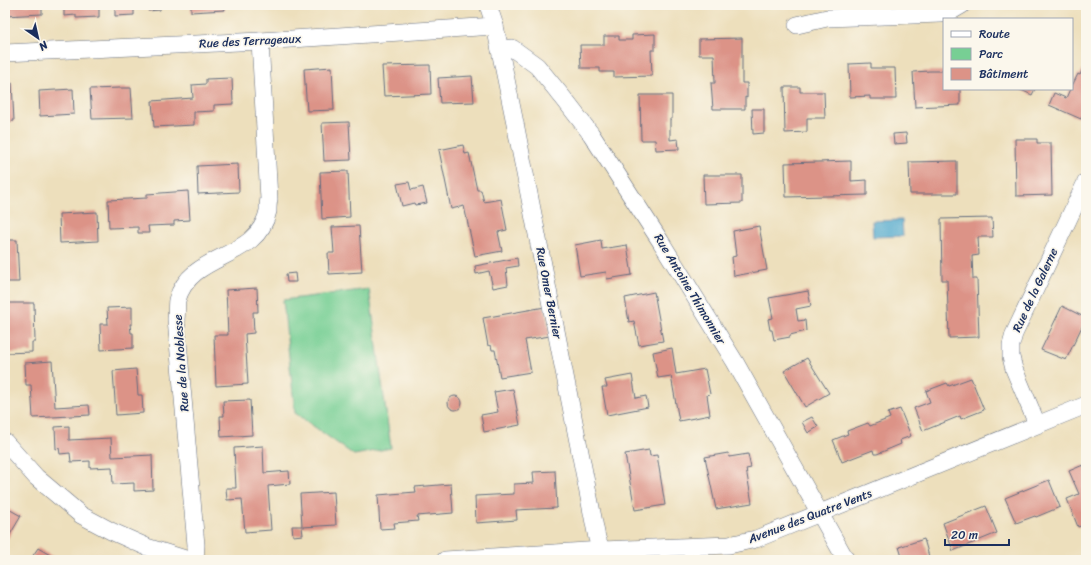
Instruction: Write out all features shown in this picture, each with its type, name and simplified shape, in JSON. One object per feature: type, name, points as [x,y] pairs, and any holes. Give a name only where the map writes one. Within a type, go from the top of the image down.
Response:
[{"type":"street","name":"Rue Omer Bernier","points":[[488,5],[495,26],[500,49],[597,538],[604,555]]},
{"type":"street","points":[[797,25],[827,18],[941,14],[950,12],[962,5]]},
{"type":"street","name":"Rue des Terrageaux","points":[[5,53],[260,41],[495,26]]},
{"type":"street","name":"Rue de la Noblesse","points":[[194,560],[196,545],[176,319],[177,301],[184,285],[195,272],[248,242],[257,233],[264,222],[268,211],[269,199],[260,41]]},
{"type":"street","name":"Rue Antoine Thimonnier","points":[[500,49],[512,48],[536,66],[564,98],[591,134],[661,242],[730,356],[846,560]]},
{"type":"street","name":"Rue de la Galerne","points":[[1037,424],[1014,369],[1011,357],[1011,345],[1014,334],[1086,182]]},
{"type":"street","name":"Avenue des Quatre Vents","points":[[445,560],[604,555],[729,545],[756,538],[820,513],[1086,405]]},
{"type":"street","points":[[5,442],[36,477],[81,515],[111,531],[147,547],[189,560]]},
{"type":"green space","points":[[369,289],[391,448],[354,455],[295,413],[283,300]]},
{"type":"water","points":[[902,220],[903,236],[873,237],[872,221]]},
{"type":"building","points":[[5,5],[42,5],[42,14],[5,16]]},
{"type":"building","points":[[64,5],[99,5],[99,17],[76,18],[76,15],[64,16]]},
{"type":"building","points":[[115,5],[160,5],[160,10],[148,11],[148,7],[134,8],[134,15],[115,16]]},
{"type":"building","points":[[191,5],[224,5],[225,10],[191,12]]},
{"type":"building","points":[[655,34],[655,50],[651,50],[652,76],[614,77],[614,72],[600,72],[600,68],[581,68],[580,45],[604,45],[604,36],[619,36],[619,40],[632,40],[632,35]]},
{"type":"building","points":[[742,38],[742,83],[747,83],[745,109],[713,109],[711,83],[715,83],[714,55],[699,55],[699,39]]},
{"type":"building","points":[[1086,62],[1086,109],[1081,119],[1049,105],[1054,93],[1066,98],[1070,90],[1073,90],[1073,84],[1078,74],[1080,75]]},
{"type":"building","points":[[871,63],[871,68],[895,68],[896,99],[870,99],[870,96],[850,97],[849,64]]},
{"type":"building","points":[[430,65],[431,94],[384,96],[382,66]]},
{"type":"building","points":[[332,67],[334,110],[307,111],[304,69]]},
{"type":"building","points":[[943,71],[943,90],[960,90],[960,105],[915,107],[913,72]]},
{"type":"building","points":[[472,76],[474,102],[440,103],[438,78]]},
{"type":"building","points":[[232,78],[233,104],[214,105],[214,111],[194,112],[194,125],[154,127],[152,101],[193,98],[192,85],[206,84],[206,79]]},
{"type":"building","points":[[5,83],[12,83],[14,121],[7,122],[9,159],[5,160]]},
{"type":"building","points":[[784,87],[800,87],[800,92],[824,92],[825,118],[807,118],[807,132],[785,133]]},
{"type":"building","points":[[131,88],[133,118],[92,119],[90,89]]},
{"type":"building","points":[[73,89],[74,114],[40,116],[39,91]]},
{"type":"building","points":[[1021,90],[1034,90],[1032,95]]},
{"type":"building","points":[[640,95],[672,95],[670,140],[678,139],[679,149],[656,150],[655,140],[641,140]]},
{"type":"building","points":[[752,109],[764,109],[764,133],[753,134]]},
{"type":"building","points":[[349,122],[351,160],[324,161],[322,123]]},
{"type":"building","points":[[906,133],[907,143],[894,144],[893,134]]},
{"type":"building","points":[[1015,139],[1037,139],[1037,143],[1051,143],[1052,195],[1016,196]]},
{"type":"building","points":[[463,145],[465,154],[469,153],[477,190],[481,190],[484,202],[501,199],[507,230],[498,232],[502,251],[475,256],[464,206],[451,209],[439,150]]},
{"type":"building","points":[[851,161],[851,181],[867,180],[867,195],[786,197],[785,163]]},
{"type":"building","points":[[957,161],[957,194],[910,194],[909,162]]},
{"type":"building","points":[[238,164],[239,192],[198,194],[197,166]]},
{"type":"building","points":[[348,171],[350,217],[322,219],[320,172]]},
{"type":"building","points":[[703,175],[742,175],[742,203],[704,204]]},
{"type":"building","points":[[409,182],[411,190],[423,187],[427,203],[415,205],[414,203],[402,206],[397,184]]},
{"type":"building","points":[[188,191],[190,220],[174,221],[174,225],[148,226],[149,233],[138,233],[138,227],[109,228],[108,200],[147,198],[147,194]]},
{"type":"building","points":[[97,212],[98,241],[60,243],[59,214]]},
{"type":"building","points":[[992,218],[993,237],[978,237],[979,255],[972,256],[973,279],[977,279],[979,337],[949,338],[947,280],[942,280],[941,219]]},
{"type":"building","points":[[359,226],[362,272],[329,274],[328,253],[334,253],[332,227]]},
{"type":"building","points":[[759,226],[767,270],[734,276],[732,257],[736,256],[733,231]]},
{"type":"building","points":[[5,240],[17,240],[19,282],[5,282]]},
{"type":"building","points":[[601,240],[602,249],[627,245],[632,275],[607,279],[606,272],[580,276],[575,245]]},
{"type":"building","points":[[517,258],[518,266],[506,268],[508,285],[493,288],[489,271],[476,274],[475,266]]},
{"type":"building","points":[[295,273],[296,282],[287,282],[286,274]]},
{"type":"building","points":[[257,288],[258,312],[253,312],[254,333],[245,334],[248,384],[216,386],[214,335],[228,335],[226,290]]},
{"type":"building","points":[[808,291],[811,306],[796,309],[798,321],[805,320],[806,331],[790,335],[790,337],[774,340],[768,319],[773,318],[769,298]]},
{"type":"building","points":[[654,292],[663,341],[639,345],[634,321],[629,322],[625,298]]},
{"type":"building","points":[[5,303],[34,303],[35,342],[32,342],[32,352],[5,353]]},
{"type":"building","points":[[1062,306],[1086,318],[1066,360],[1041,350]]},
{"type":"building","points":[[132,307],[132,324],[130,324],[131,333],[133,333],[133,348],[101,350],[100,324],[108,324],[107,308]]},
{"type":"building","points":[[545,307],[550,336],[525,340],[531,372],[500,377],[495,350],[492,350],[491,345],[488,346],[483,318]]},
{"type":"building","points":[[672,348],[676,374],[705,369],[710,394],[707,395],[710,415],[679,421],[671,376],[658,378],[653,352]]},
{"type":"building","points":[[807,358],[829,393],[805,407],[784,371]]},
{"type":"building","points":[[52,361],[55,407],[89,405],[90,415],[33,418],[31,385],[26,385],[25,363]]},
{"type":"building","points":[[136,369],[138,395],[142,395],[143,413],[116,415],[113,371]]},
{"type":"building","points":[[632,375],[636,398],[646,396],[648,407],[607,415],[602,387],[607,387],[605,380]]},
{"type":"building","points":[[971,378],[984,410],[961,419],[960,416],[923,431],[914,408],[930,402],[926,391],[947,383],[949,386]]},
{"type":"building","points":[[513,389],[520,425],[484,432],[481,415],[498,412],[494,392]]},
{"type":"building","points":[[455,396],[460,398],[462,403],[460,408],[455,410],[450,408],[448,403],[450,398]]},
{"type":"building","points":[[250,400],[252,435],[221,437],[220,416],[224,416],[223,401]]},
{"type":"building","points":[[900,409],[911,436],[900,440],[901,444],[877,454],[874,454],[873,450],[842,462],[833,440],[848,434],[847,431],[868,423],[870,426],[890,418],[888,413]]},
{"type":"building","points":[[812,417],[818,427],[808,433],[802,422]]},
{"type":"building","points":[[69,426],[69,440],[111,438],[112,457],[152,455],[153,490],[134,491],[134,483],[113,484],[112,467],[90,468],[90,461],[71,462],[70,453],[60,454],[59,448],[56,449],[55,427]]},
{"type":"building","points":[[263,446],[264,473],[289,471],[290,484],[268,486],[271,530],[245,532],[242,499],[227,500],[226,488],[236,488],[234,448]]},
{"type":"building","points":[[649,450],[650,456],[657,455],[665,505],[635,510],[625,454]]},
{"type":"building","points":[[728,453],[729,457],[748,454],[751,468],[746,469],[752,503],[716,509],[705,457]]},
{"type":"building","points":[[1083,465],[1086,473],[1086,524],[1078,527],[1067,499],[1079,494],[1069,471]]},
{"type":"building","points":[[555,471],[557,508],[516,510],[517,520],[476,523],[475,496],[514,494],[514,484],[534,483],[533,472]]},
{"type":"building","points":[[1049,480],[1060,507],[1016,523],[1005,498]]},
{"type":"building","points":[[451,484],[453,513],[417,516],[418,521],[394,523],[395,528],[380,529],[378,495],[416,492],[415,487]]},
{"type":"building","points":[[334,492],[336,525],[302,527],[303,535],[293,536],[292,526],[302,526],[300,494]]},
{"type":"building","points":[[986,506],[997,533],[953,551],[943,523]]},
{"type":"building","points":[[5,507],[21,516],[5,543]]},
{"type":"building","points":[[924,539],[930,560],[903,560],[899,547]]},
{"type":"building","points":[[38,548],[55,558],[58,560],[30,560]]}]
